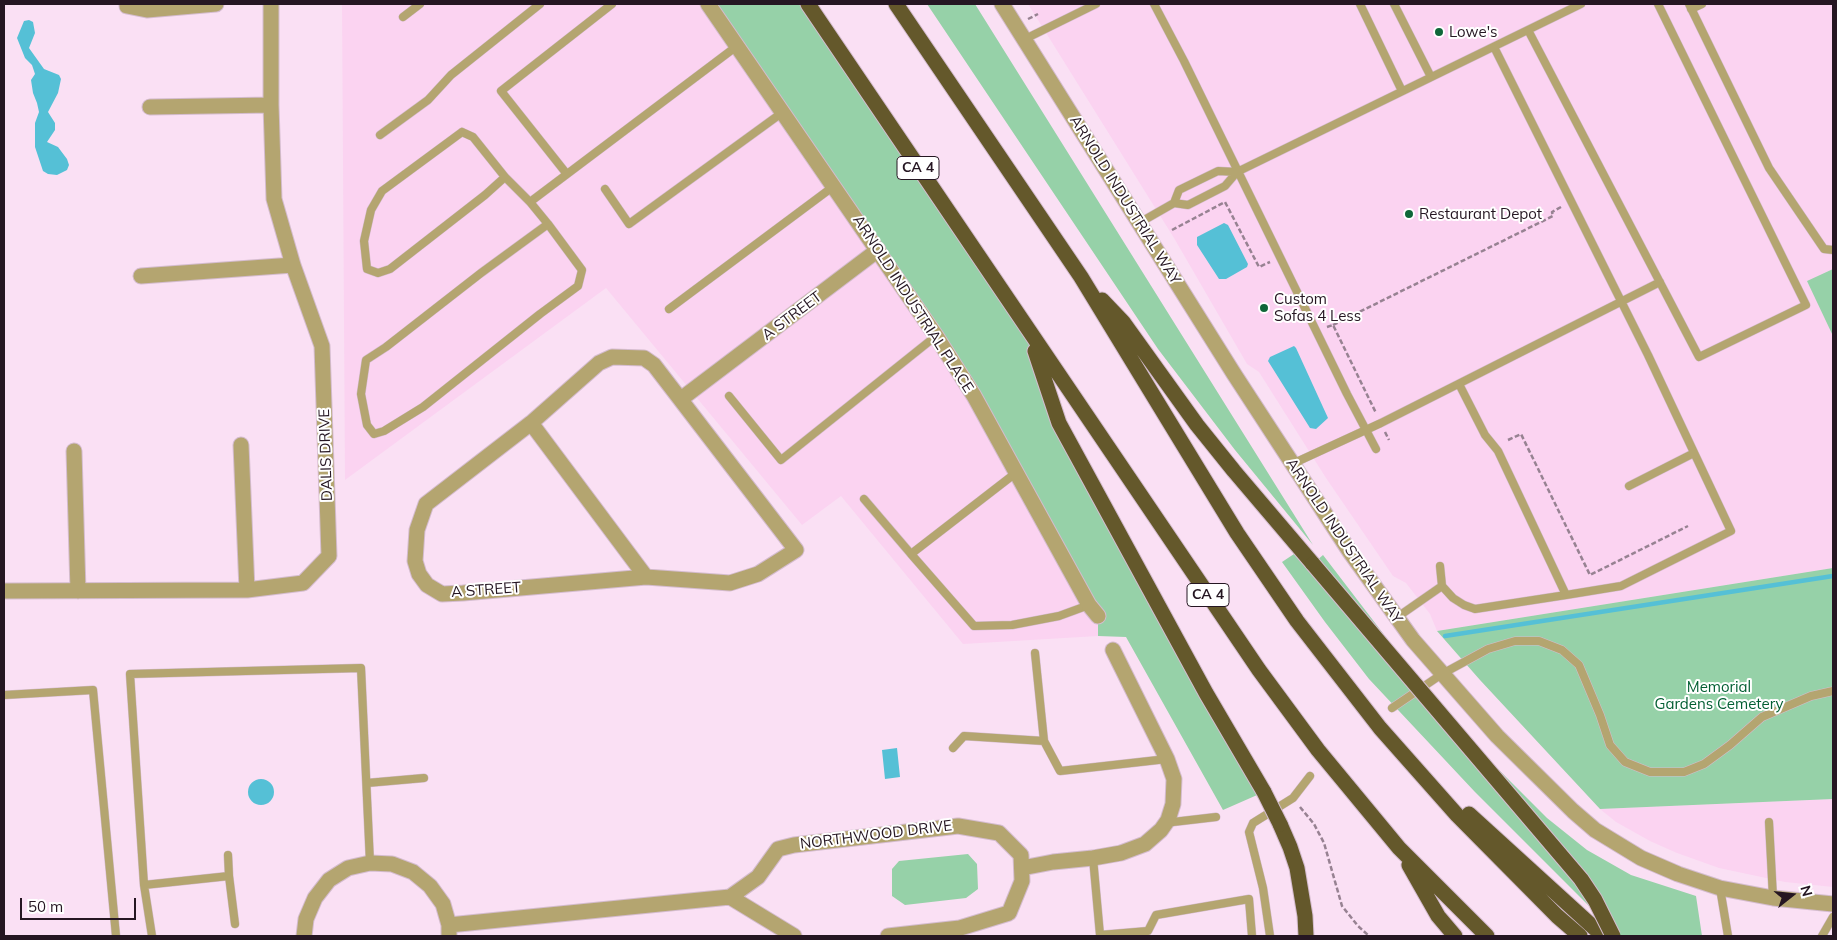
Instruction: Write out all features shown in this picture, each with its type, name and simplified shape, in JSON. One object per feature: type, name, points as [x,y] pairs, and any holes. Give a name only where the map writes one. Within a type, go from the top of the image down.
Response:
[{"type":"highway","name":"CA 4","points":[[808,4],[1259,670],[1318,750],[1399,848],[1487,936]]},
{"type":"highway","points":[[896,4],[1081,277],[1236,533],[1297,621],[1364,708],[1457,815],[1505,865],[1580,936]]},
{"type":"highway","points":[[1081,277],[1123,322],[1197,425],[1234,472],[1581,879],[1595,900],[1614,936]]},
{"type":"highway","points":[[1030,333],[1059,423],[1206,693],[1264,792],[1280,824],[1297,868],[1305,916],[1306,936]]},
{"type":"highway","points":[[1408,760],[1603,936]]},
{"type":"highway","points":[[1399,848],[1438,916],[1455,936]]},
{"type":"street","points":[[127,4],[128,6],[147,10],[216,4]]},
{"type":"street","name":"DALIS DRIVE","points":[[4,591],[247,590],[303,583],[329,556],[322,346],[293,265],[274,199],[271,105],[271,4]]},
{"type":"street","name":"ARNOLD INDUSTRIAL PLACE","points":[[708,4],[936,336],[974,396],[1094,610]]},
{"type":"street","name":"ARNOLD INDUSTRIAL WAY","points":[[1002,4],[1292,464],[1396,618],[1497,736],[1595,830],[1641,858],[1678,874],[1720,888],[1773,898],[1833,904]]},
{"type":"street","points":[[150,107],[271,105]]},
{"type":"street","name":"A STREET","points":[[681,399],[878,250]]},
{"type":"street","points":[[141,276],[293,265]]},
{"type":"street","name":"A STREET","points":[[612,357],[644,358],[654,365],[681,399],[796,550],[758,574],[730,583],[646,577],[442,594],[427,585],[419,574],[415,560],[417,530],[426,504],[531,422],[599,363],[612,357]]},
{"type":"street","points":[[531,422],[646,577]]},
{"type":"street","points":[[241,444],[247,590]]},
{"type":"street","points":[[74,452],[78,591]]},
{"type":"street","points":[[888,936],[960,928],[1009,912],[1022,881],[1022,868],[1121,853],[1145,844],[1161,830],[1168,820],[1174,804],[1174,779],[1167,759],[1112,650]]},
{"type":"street","name":"NORTHWOOD DRIVE","points":[[304,936],[306,918],[315,898],[329,880],[348,868],[370,863],[392,864],[413,872],[430,886],[442,904],[449,931],[730,897],[758,877],[778,849],[794,845],[958,826],[999,833],[1021,855],[1022,868]]},
{"type":"street","points":[[730,897],[794,936]]},
{"type":"lane","points":[[403,17],[420,4]]},
{"type":"lane","points":[[380,135],[428,100],[451,75],[540,4]]},
{"type":"lane","points":[[566,173],[501,91],[612,4]]},
{"type":"lane","points":[[1025,39],[1096,4]]},
{"type":"lane","points":[[1154,4],[1376,449]]},
{"type":"lane","points":[[1360,4],[1402,90]]},
{"type":"lane","points":[[1394,4],[1431,77]]},
{"type":"lane","points":[[1139,223],[1174,204],[1188,205],[1225,186],[1237,172],[1581,4]]},
{"type":"lane","points":[[1528,30],[1699,357],[1806,305],[1658,4]]},
{"type":"lane","points":[[1702,4],[1690,6],[1769,168],[1824,249],[1833,250]]},
{"type":"lane","points":[[530,202],[737,46]]},
{"type":"lane","points":[[1440,566],[1442,586],[1453,598],[1475,609],[1621,586],[1731,531],[1648,355],[1494,47]]},
{"type":"lane","points":[[605,189],[630,224],[783,112]]},
{"type":"lane","points":[[505,177],[390,269],[378,273],[366,269],[364,241],[371,210],[382,190],[462,132],[473,138],[505,177],[530,202],[548,224],[582,270],[578,286],[423,407],[384,431],[374,434],[367,425],[361,394],[366,360],[386,348],[481,273],[548,224]]},
{"type":"lane","points":[[1174,204],[1180,190],[1218,171],[1237,172]]},
{"type":"lane","points":[[669,309],[834,186]]},
{"type":"lane","points":[[1292,464],[1366,430],[1660,282]]},
{"type":"lane","points":[[729,396],[781,460],[936,336]]},
{"type":"lane","points":[[1459,384],[1485,435],[1498,451],[1566,595]]},
{"type":"lane","points":[[1629,486],[1694,453]]},
{"type":"lane","points":[[911,554],[1017,472]]},
{"type":"lane","points":[[864,500],[974,626],[1012,625],[1094,610]]},
{"type":"lane","points":[[1396,618],[1442,586]]},
{"type":"lane","points":[[1392,708],[1442,674],[1488,649],[1515,641],[1539,641],[1562,650],[1579,664],[1610,745],[1625,762],[1650,772],[1684,772],[1704,764],[1730,745],[1762,717],[1811,696],[1833,691]]},
{"type":"lane","points":[[1035,653],[1044,741],[1060,771],[1167,759]]},
{"type":"lane","points":[[152,936],[144,884],[130,674],[361,668],[370,863]]},
{"type":"lane","points":[[4,695],[93,690],[116,936]]},
{"type":"lane","points":[[953,748],[964,736],[1044,741]]},
{"type":"lane","points":[[1270,936],[1263,888],[1249,832],[1253,823],[1293,798],[1310,776]]},
{"type":"lane","points":[[367,783],[424,778]]},
{"type":"lane","points":[[1168,820],[1173,822],[1216,817]]},
{"type":"lane","points":[[1769,822],[1773,898]]},
{"type":"lane","points":[[228,855],[235,924]]},
{"type":"lane","points":[[1093,858],[1100,935],[1148,931],[1156,915],[1250,900],[1252,936]]},
{"type":"lane","points":[[144,884],[229,876]]},
{"type":"lane","points":[[1720,888],[1728,936]]},
{"type":"lane","points":[[1822,936],[1833,918]]},
{"type":"path","points":[[1333,325],[1554,216],[1552,212],[1571,201]]},
{"type":"path","points":[[1508,440],[1521,434],[1590,575],[1688,526]]},
{"type":"path","points":[[1293,798],[1314,824],[1324,843],[1342,906],[1369,936]]},
{"type":"shaded area","points":[[342,4],[708,4],[878,250],[1098,616],[1098,636],[963,644],[841,496],[802,525],[606,288],[345,480]]},
{"type":"shaded area","points":[[1028,4],[1833,4],[1833,269],[1808,281],[1833,336],[1833,568],[1437,631],[1430,614],[1406,583],[1393,576],[1326,478],[1259,372],[1247,364],[1174,238]]},
{"type":"shaded area","points":[[1833,799],[1833,887],[1785,882],[1719,868],[1650,841],[1616,822],[1600,809]]},
{"type":"green space","points":[[708,4],[811,4],[1029,333],[1059,423],[1264,792],[1223,810],[1126,637],[1098,636],[1098,615],[1017,472]]},
{"type":"green space","points":[[927,4],[975,4],[1313,545],[1235,450],[1158,349]]},
{"type":"green space","points":[[1833,269],[1833,336],[1807,281]]},
{"type":"green space","points":[[1294,554],[1307,569],[1323,555],[1395,649],[1475,746],[1547,818],[1587,850],[1631,875],[1696,896],[1702,936],[1613,936],[1603,920],[1475,792],[1369,679],[1282,562]]},
{"type":"green space","name":"Memorial Gardens Cemetery","points":[[1833,568],[1833,799],[1600,809],[1437,631]]},
{"type":"green space","points":[[968,854],[977,864],[978,889],[966,898],[905,905],[892,896],[892,869],[899,861]]},
{"type":"water","points":[[29,20],[33,22],[35,33],[29,48],[44,69],[59,75],[61,79],[58,93],[48,112],[55,123],[55,130],[47,142],[58,147],[69,165],[67,170],[57,175],[48,174],[43,171],[35,147],[35,123],[39,112],[31,80],[35,74],[32,65],[25,58],[17,38],[24,21]]},
{"type":"water","points":[[1224,223],[1228,225],[1248,264],[1247,267],[1226,279],[1219,279],[1197,245],[1197,237]]},
{"type":"water","points":[[1294,346],[1328,418],[1316,429],[1310,428],[1268,361],[1270,357]]},
{"type":"water","points":[[897,748],[900,777],[885,779],[882,750]]},
{"type":"water","points":[[261,779],[270,783],[274,792],[270,801],[261,805],[252,801],[248,792],[252,783]]},
{"type":"waterway","points":[[1445,636],[1833,576]]},
{"type":"place","name":"Lowe's","points":[[1439,32]]},
{"type":"place","name":"Restaurant Depot","points":[[1409,214]]},
{"type":"place","name":"Custom Sofas 4 Less","points":[[1264,308]]}]
